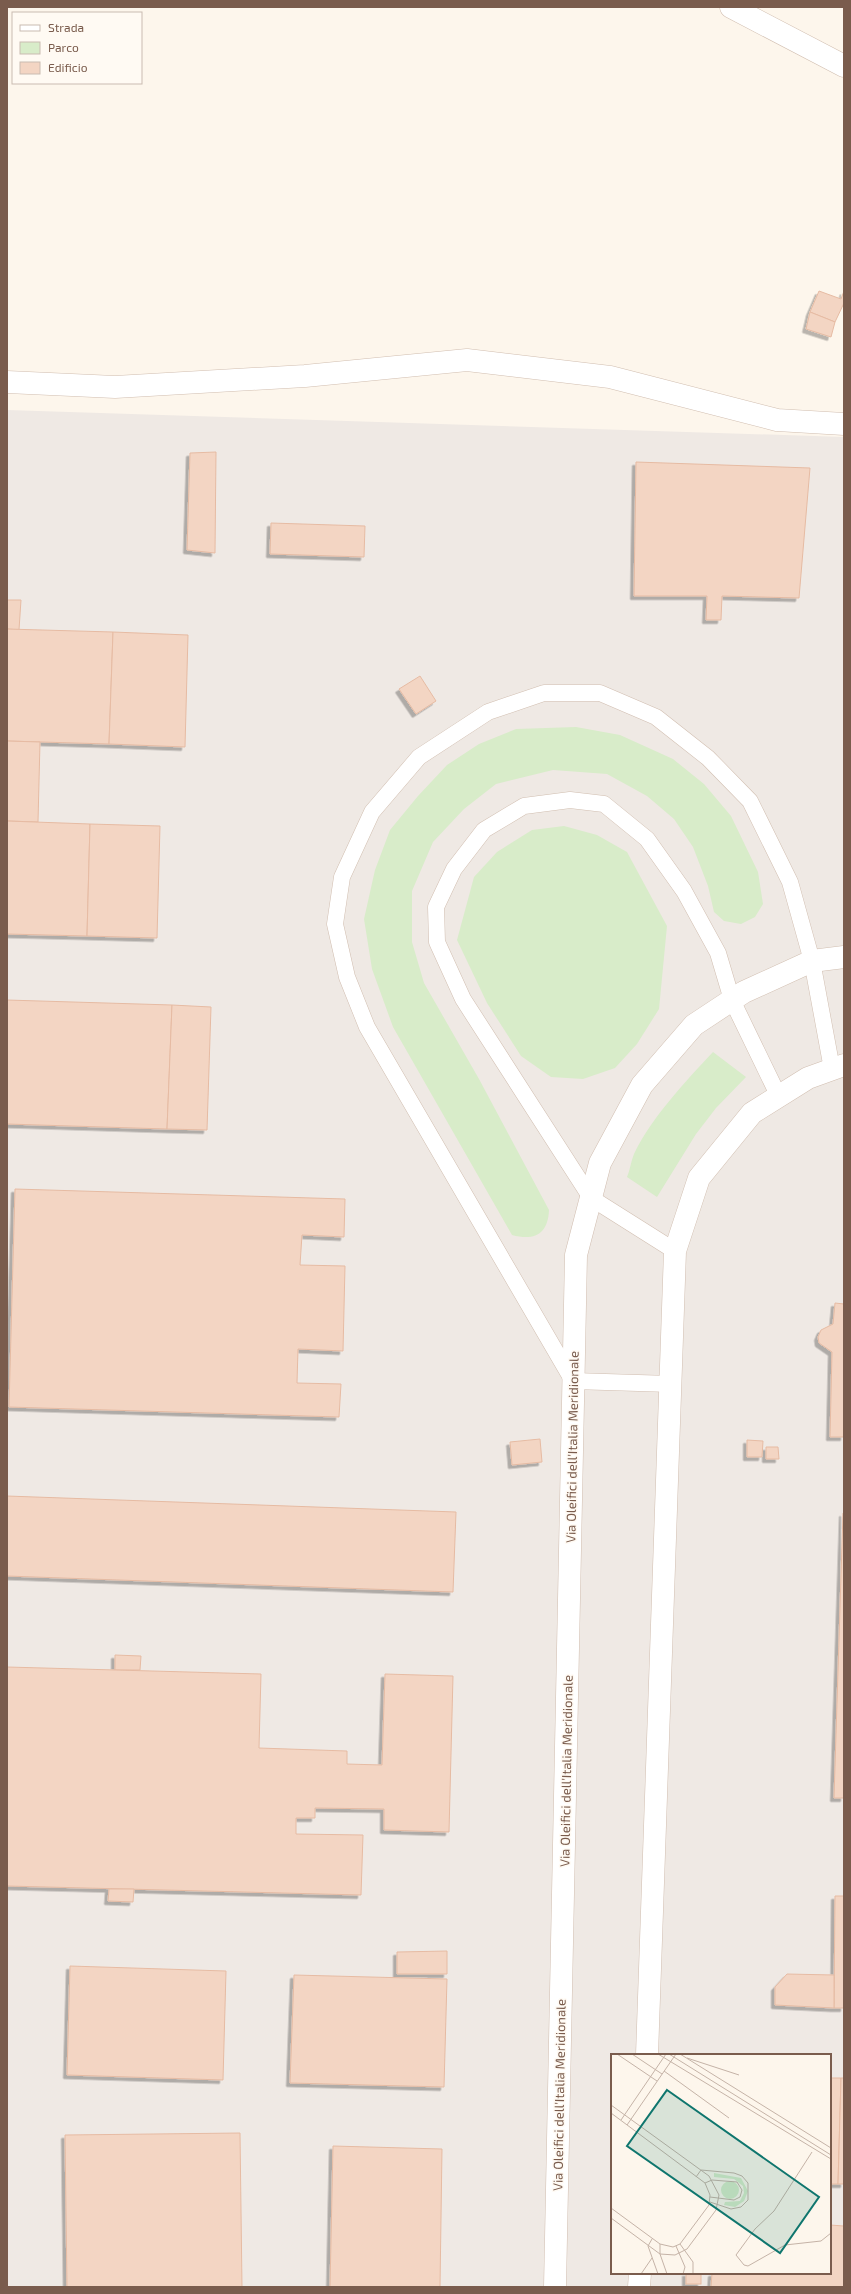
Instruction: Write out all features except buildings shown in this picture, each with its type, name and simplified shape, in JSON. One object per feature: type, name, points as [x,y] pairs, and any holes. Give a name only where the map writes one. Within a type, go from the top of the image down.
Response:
[{"type":"street","points":[[732,7],[844,66]]},
{"type":"street","points":[[7,382],[115,386],[305,376],[467,360],[610,378],[777,420],[844,424]]},
{"type":"street","name":"Via Oleifici dell'Italia Meridionale","points":[[555,2287],[576,1255],[600,1163],[642,1085],[694,1025],[744,992],[812,961],[844,957]]},
{"type":"street","points":[[647,2054],[675,1252],[699,1178],[752,1113],[808,1078],[838,1067]]},
{"type":"street","points":[[639,2287],[640,2274]]},
{"type":"lane","points":[[671,1384],[573,1381],[368,1027],[347,977],[335,924],[342,876],[372,812],[419,757],[488,712],[544,693],[600,693],[656,717],[708,758],[750,801],[790,882],[812,961],[838,1067]]},
{"type":"lane","points":[[675,1252],[590,1198],[463,999],[437,942],[436,907],[454,869],[484,830],[524,806],[570,800],[604,804],[647,839],[684,891],[718,953],[732,1000],[779,1097]]},
{"type":"shaded area","points":[[7,410],[844,437],[844,2287],[7,2287]]},
{"type":"green space","points":[[576,727],[620,735],[673,759],[704,784],[731,816],[758,872],[763,904],[755,917],[741,924],[724,921],[714,912],[708,886],[693,847],[674,819],[647,796],[607,774],[553,770],[496,784],[464,809],[433,842],[412,891],[412,942],[424,983],[479,1079],[549,1210],[546,1225],[539,1234],[520,1237],[512,1235],[393,1027],[372,969],[364,919],[375,870],[390,830],[418,796],[447,765],[479,744],[516,729]]},
{"type":"green space","points":[[564,826],[597,835],[627,852],[667,926],[659,1009],[637,1044],[615,1068],[583,1079],[551,1077],[521,1056],[487,1003],[457,940],[474,877],[497,852],[532,830]]},
{"type":"green space","points":[[713,1052],[746,1077],[716,1108],[696,1134],[657,1197],[627,1177],[634,1154],[641,1140],[659,1114]]}]
